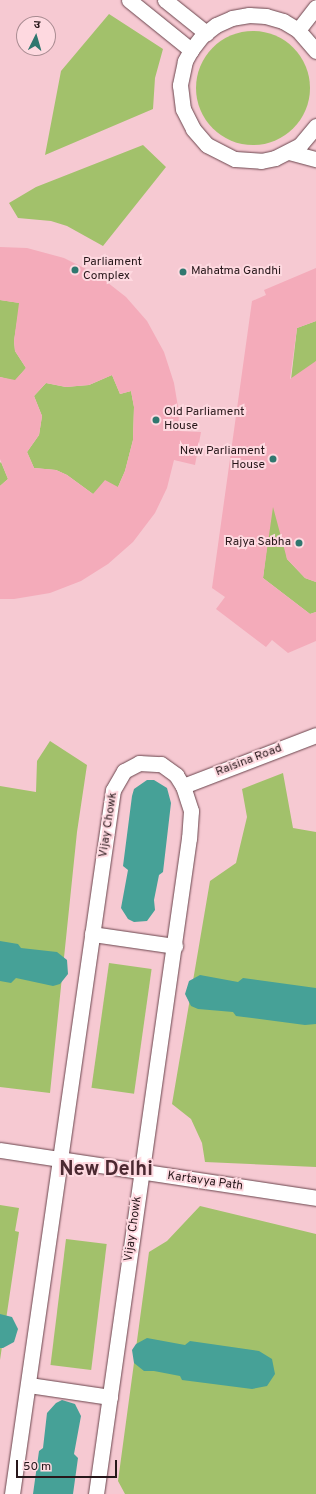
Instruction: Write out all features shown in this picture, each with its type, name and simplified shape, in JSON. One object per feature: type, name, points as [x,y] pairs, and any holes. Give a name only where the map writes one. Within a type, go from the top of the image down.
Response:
[{"type":"main road","points":[[128,0],[191,50]]},
{"type":"main road","points":[[165,0],[206,33]]},
{"type":"main road","points":[[298,30],[316,7]]},
{"type":"main road","points":[[314,43],[298,30],[277,20],[249,15],[232,18],[206,33],[191,50],[182,72],[180,97],[188,120],[199,138],[216,151],[235,159],[260,161],[289,152],[300,144],[316,126]]},
{"type":"main road","points":[[289,152],[316,158]]},
{"type":"main road","name":"Raisina Road","points":[[182,786],[316,734]]},
{"type":"main road","name":"Vijay Chowk","points":[[12,1494],[113,790],[117,780],[124,771],[139,763],[161,764],[176,775],[182,786],[190,811],[174,946],[96,1494]]},
{"type":"main road","points":[[92,934],[174,946]]},
{"type":"main road","name":"Kartavya Path","points":[[0,1150],[60,1158],[142,1173],[316,1198]]},
{"type":"main road","points":[[28,1385],[110,1397]]},
{"type":"green space","points":[[109,14],[163,49],[155,78],[153,109],[45,155],[61,71]]},
{"type":"green space","points":[[253,31],[264,32],[275,36],[293,48],[305,66],[309,77],[309,99],[305,110],[293,128],[275,140],[264,144],[253,145],[242,144],[231,140],[213,128],[201,110],[197,99],[196,88],[197,77],[201,66],[213,48],[231,36],[242,32]]},
{"type":"green space","points":[[143,145],[166,167],[103,246],[67,226],[51,221],[18,218],[9,203],[36,187]]},
{"type":"green space","points":[[0,300],[20,303],[14,341],[15,351],[26,368],[15,381],[0,377]]},
{"type":"green space","points":[[316,321],[316,361],[285,432],[297,328]]},
{"type":"green space","points":[[112,375],[120,394],[131,391],[134,407],[133,440],[125,471],[118,487],[93,494],[67,475],[56,470],[34,468],[27,452],[39,435],[42,416],[34,396],[46,383],[66,387],[89,385]]},
{"type":"green space","points":[[1,462],[8,479],[0,486],[0,463]]},
{"type":"green space","points":[[275,481],[287,559],[305,578],[316,582],[316,612],[310,614],[263,578]]},
{"type":"green space","points":[[50,741],[87,765],[77,832],[50,1093],[0,1087],[0,786],[36,792],[37,761]]},
{"type":"green space","points":[[283,773],[293,828],[316,832],[316,1167],[205,1162],[202,1143],[191,1119],[172,1104],[210,881],[236,863],[247,817],[242,789]]},
{"type":"green space","points":[[109,963],[152,969],[134,1094],[91,1088]]},
{"type":"green space","points":[[0,1205],[19,1208],[15,1231],[19,1232],[0,1360]]},
{"type":"green space","points":[[200,1206],[316,1234],[316,1494],[125,1494],[118,1481],[149,1252],[167,1241]]},
{"type":"green space","points":[[66,1239],[107,1244],[91,1370],[51,1365]]},
{"type":"water","points":[[147,780],[154,780],[167,788],[171,803],[163,872],[159,875],[154,900],[155,910],[147,921],[134,922],[128,919],[121,908],[128,870],[123,866],[132,796],[134,789]]},
{"type":"water","points":[[0,941],[18,944],[21,948],[57,952],[67,960],[68,974],[60,984],[53,986],[16,978],[11,983],[0,981]]},
{"type":"water","points":[[200,975],[238,982],[243,978],[316,988],[316,1024],[305,1025],[236,1016],[233,1012],[198,1009],[191,1006],[185,994],[189,981]]},
{"type":"water","points":[[0,1314],[12,1317],[18,1329],[14,1342],[3,1348],[0,1348]]},
{"type":"water","points":[[147,1338],[185,1345],[190,1341],[259,1351],[272,1359],[275,1374],[267,1386],[252,1389],[182,1380],[180,1376],[154,1371],[144,1371],[134,1363],[132,1350],[136,1344]]},
{"type":"water","points":[[62,1400],[75,1404],[81,1416],[74,1454],[78,1458],[73,1494],[33,1494],[39,1451],[43,1448],[47,1413],[56,1403]]},
{"type":"building","name":"Old Parliament House","points":[[0,247],[27,248],[64,258],[98,275],[126,297],[147,321],[164,352],[174,383],[179,413],[178,431],[201,432],[195,465],[174,460],[167,488],[155,513],[133,542],[108,564],[81,581],[50,593],[14,599],[0,599],[0,486],[8,479],[0,459],[0,377],[15,380],[26,368],[15,351],[14,341],[19,303],[0,300]],"holes":[[[112,375],[120,394],[131,391],[134,407],[133,440],[125,471],[118,487],[105,480],[93,494],[67,475],[56,470],[34,468],[27,452],[39,435],[42,416],[34,396],[46,383],[66,387],[89,385]]]},
{"type":"building","name":"New Parliament House","points":[[316,268],[316,321],[297,328],[290,379],[316,361],[316,582],[305,578],[287,559],[273,507],[263,578],[310,614],[316,612],[316,641],[288,653],[272,640],[266,647],[216,609],[225,597],[212,588],[252,301],[266,295],[264,290]]},
{"type":"place","name":"Parliament Complex","points":[[75,270]]},
{"type":"place","name":"Mahatma Gandhi","points":[[183,272]]},
{"type":"place","name":"Old Parliament House","points":[[156,420]]},
{"type":"place","name":"New Parliament House","points":[[273,459]]},
{"type":"place","name":"Rajya Sabha","points":[[299,543]]},
{"type":"district","name":"New Delhi","points":[[106,1170]]}]
